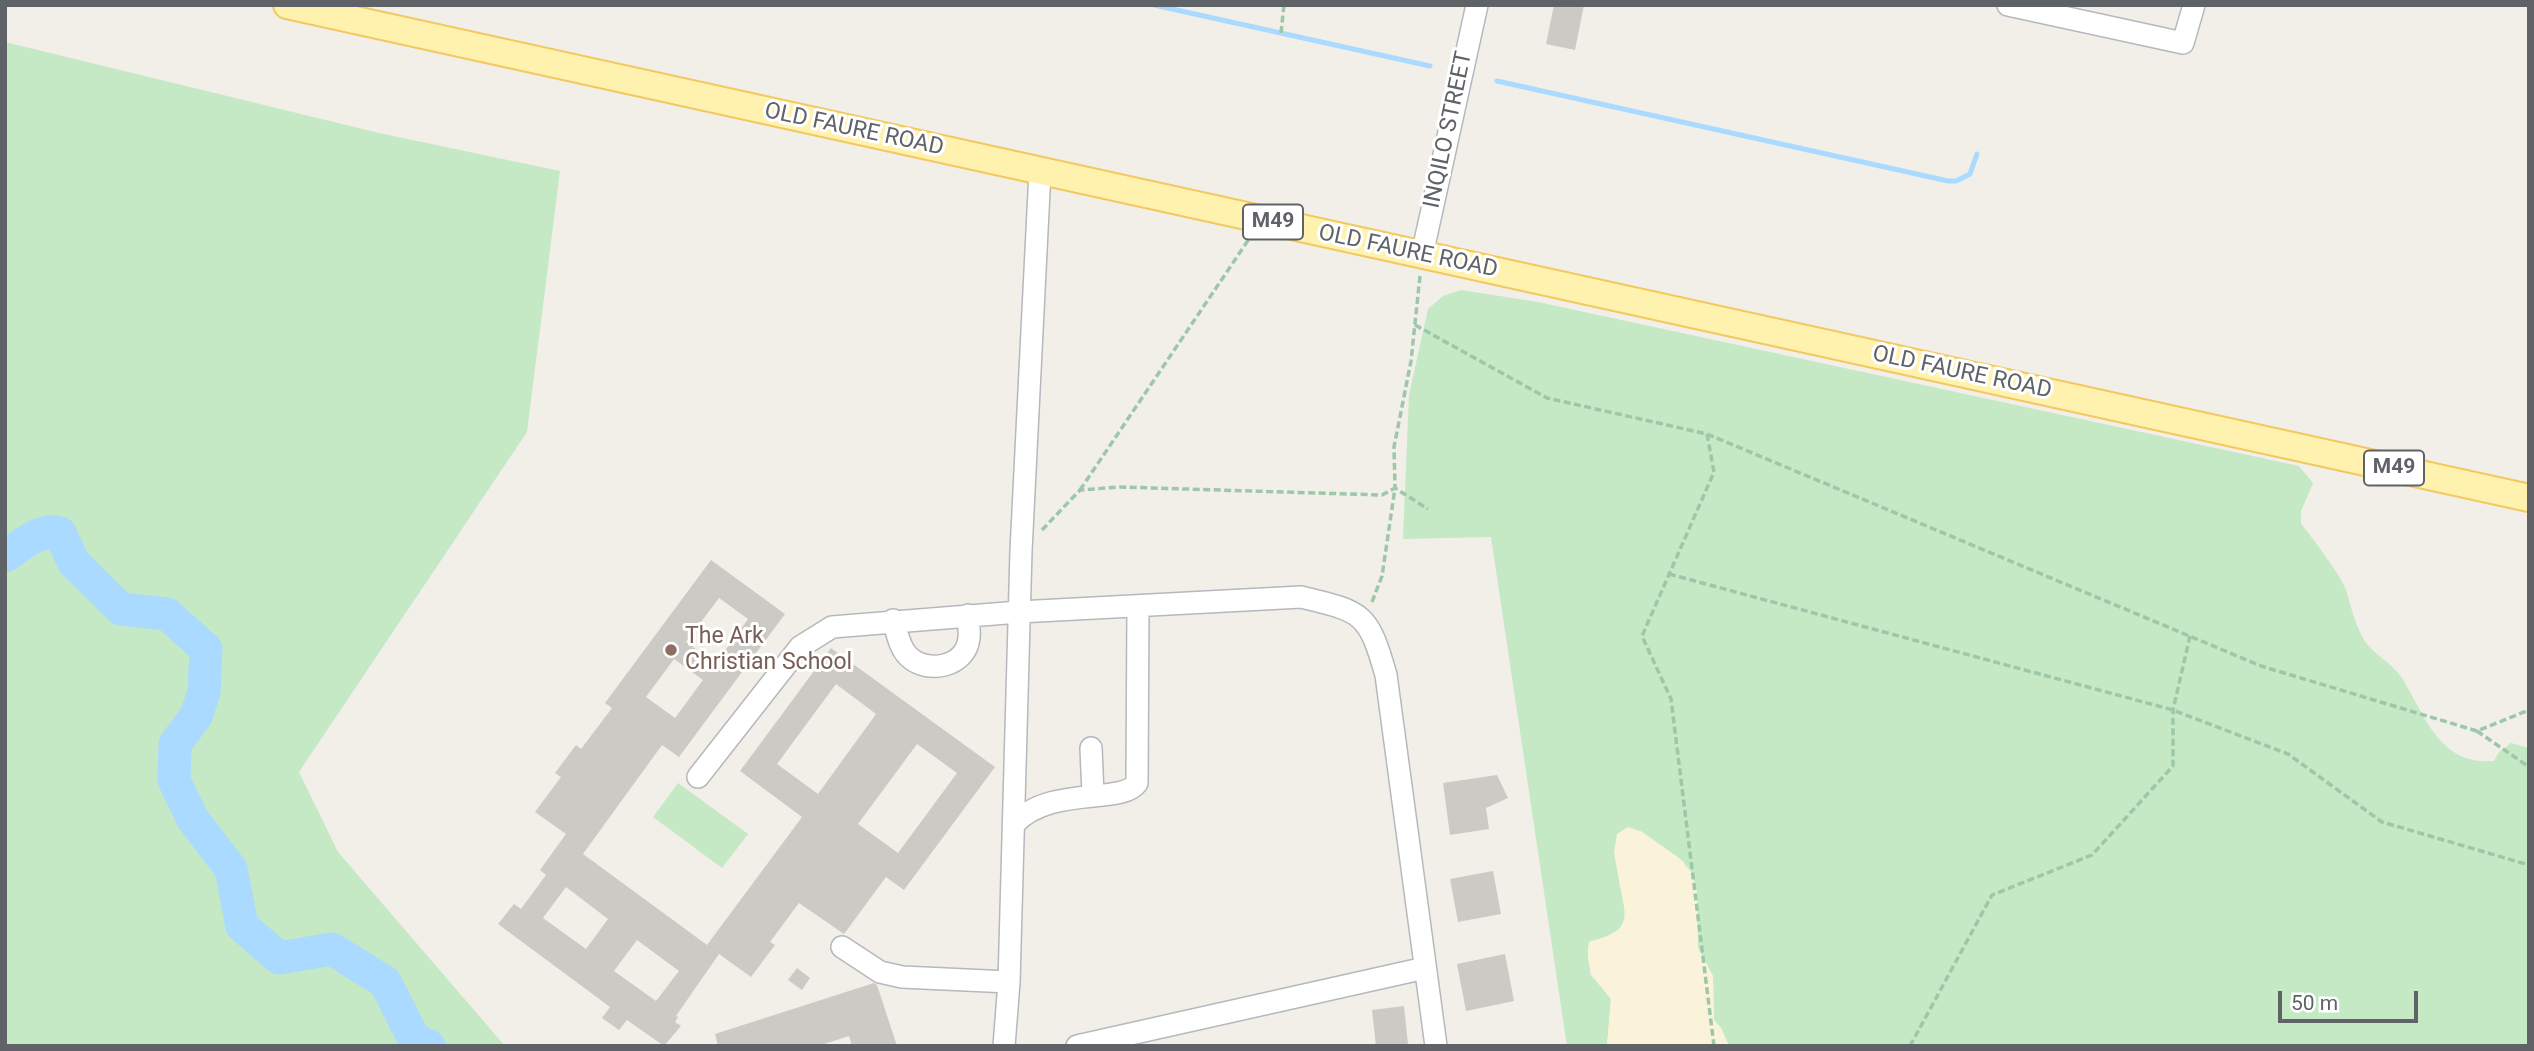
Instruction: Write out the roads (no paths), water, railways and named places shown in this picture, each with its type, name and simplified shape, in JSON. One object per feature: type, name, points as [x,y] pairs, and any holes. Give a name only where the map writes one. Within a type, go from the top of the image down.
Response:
[{"type":"main road","name":"OLD FAURE ROAD","points":[[287,5],[2526,498]]},
{"type":"street","name":"INQILO STREET","points":[[1422,255],[1476,5]]},
{"type":"street","points":[[2008,5],[2183,43],[2194,5]]},
{"type":"street","points":[[1004,1046],[1009,982],[1021,551],[1040,171]]},
{"type":"street","points":[[698,777],[809,639],[845,624],[1301,597],[1344,608],[1365,619],[1375,636],[1386,675],[1436,1046]]},
{"type":"street","points":[[1014,824],[1033,808],[1045,803],[1125,793],[1137,783],[1138,606]]},
{"type":"street","points":[[893,620],[908,656],[922,665],[937,667],[952,662],[963,652],[969,638],[968,615]]},
{"type":"street","points":[[1091,748],[1093,795]]},
{"type":"street","points":[[1015,787],[1045,803]]},
{"type":"street","points":[[842,947],[880,972],[930,980],[1009,982]]},
{"type":"street","points":[[1077,1046],[1425,968]]},
{"type":"waterway","points":[[1154,5],[1430,66]]},
{"type":"waterway","points":[[1497,81],[1948,181],[1956,181],[1970,174],[1977,154]]},
{"type":"waterway","points":[[5,556],[38,535],[60,533],[74,563],[121,609],[167,614],[206,649],[204,692],[196,716],[175,744],[174,780],[192,818],[231,869],[242,926],[279,958],[332,949],[385,982],[414,1039],[429,1046]]},
{"type":"place","name":"The Ark Christian School","points":[[671,650]]}]
